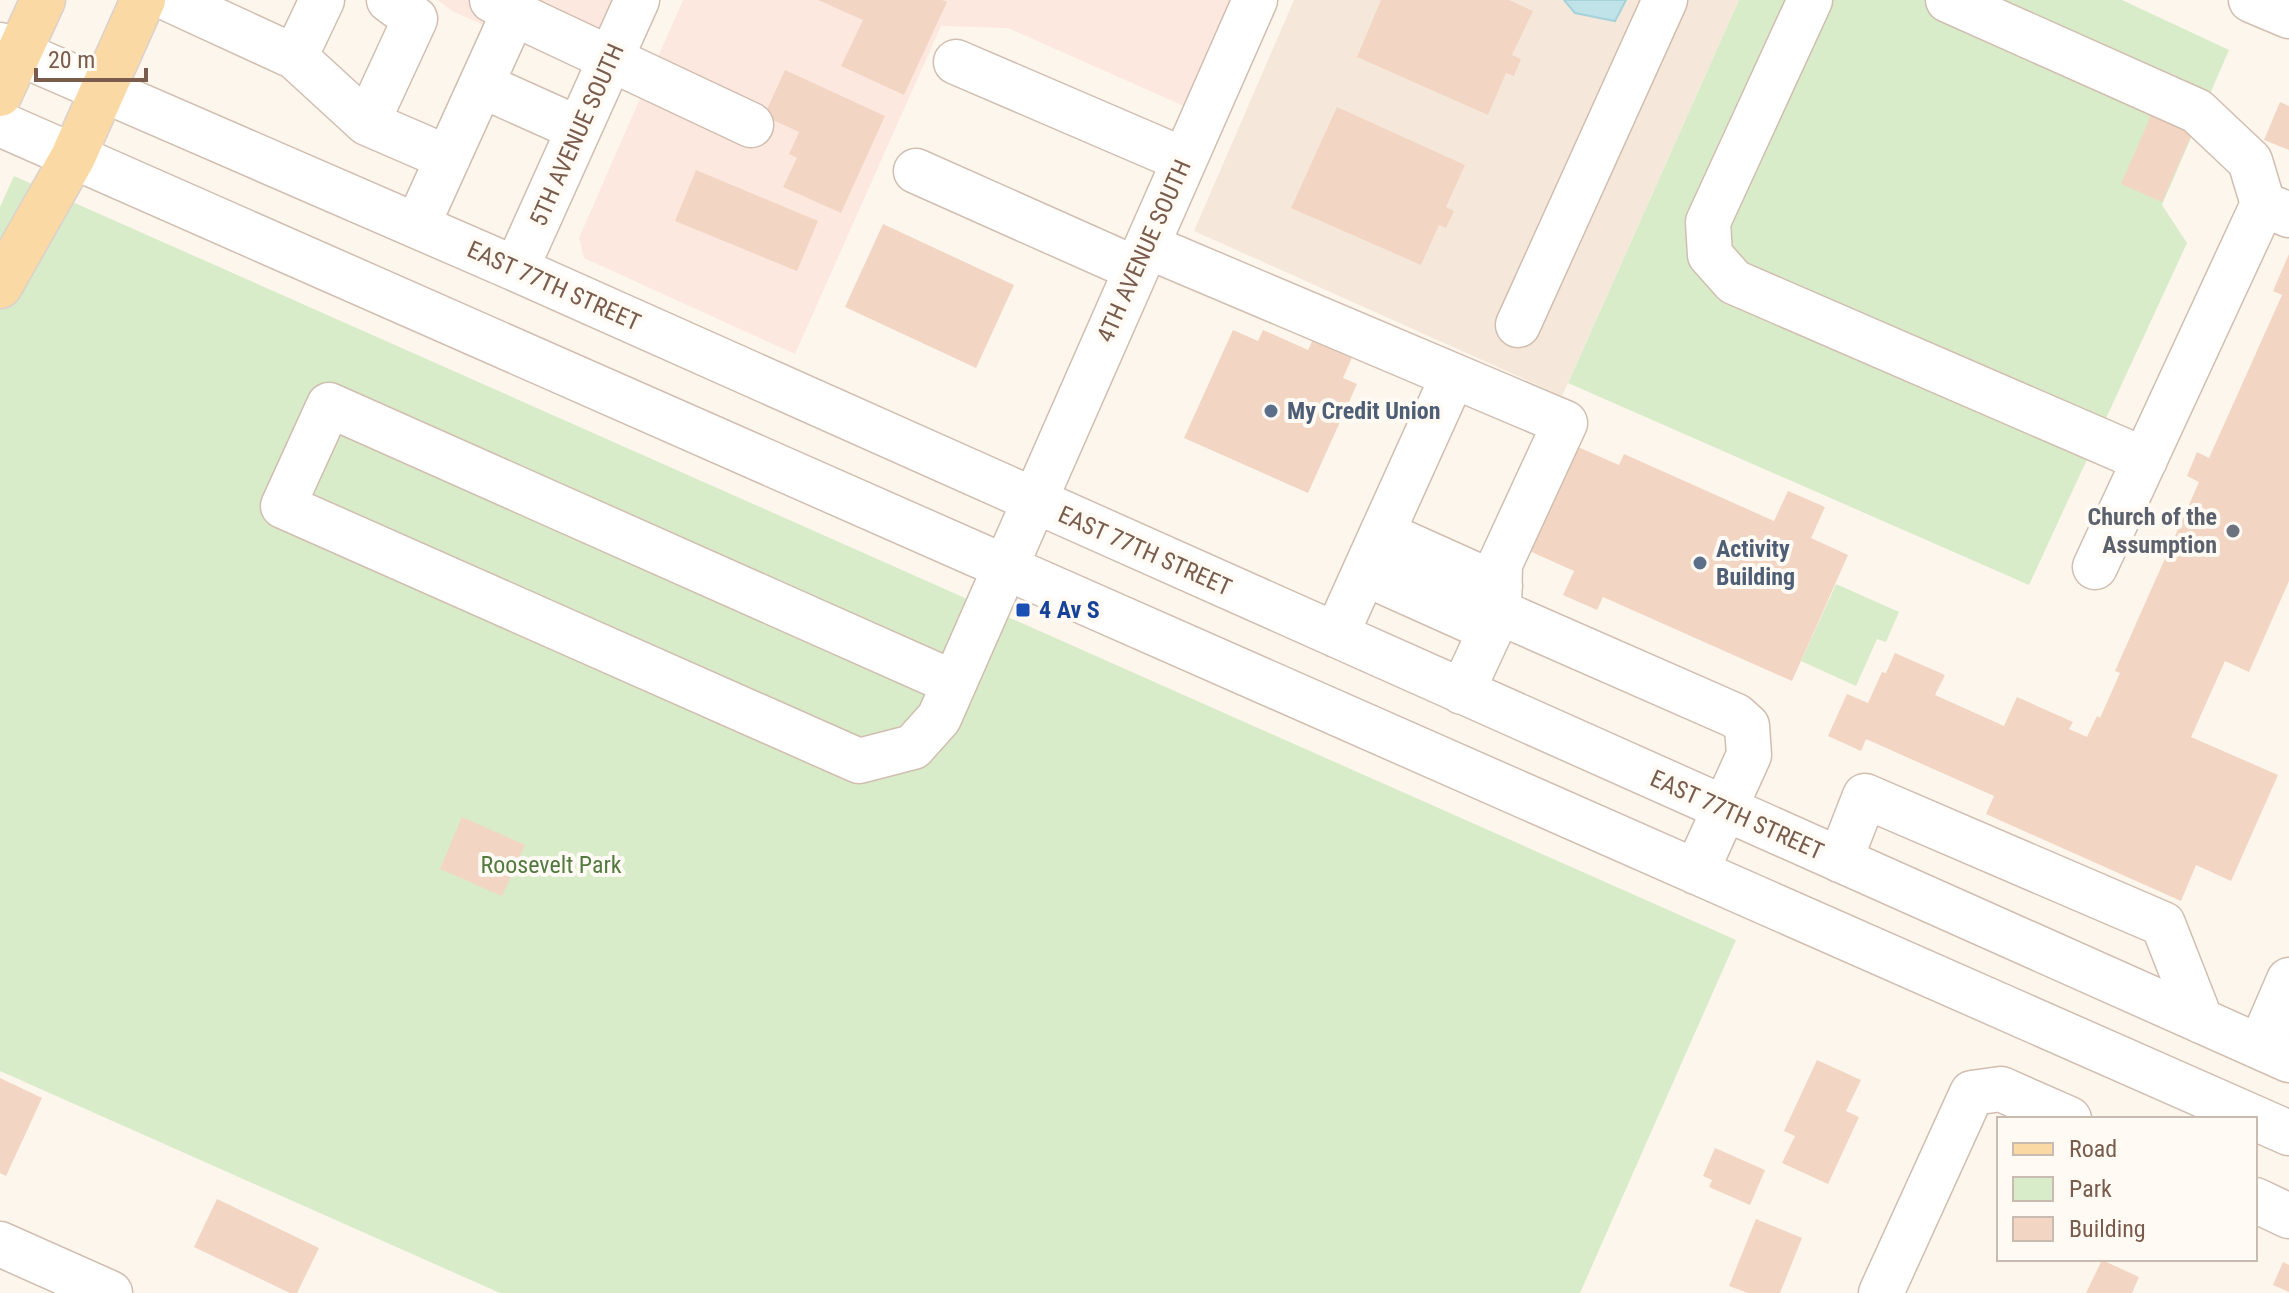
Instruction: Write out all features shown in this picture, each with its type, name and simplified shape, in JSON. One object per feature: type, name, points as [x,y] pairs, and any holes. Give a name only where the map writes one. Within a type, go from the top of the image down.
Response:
[{"type":"main road","points":[[0,94],[10,49],[43,0]]},
{"type":"main road","points":[[0,286],[73,157],[143,0]]},
{"type":"street","points":[[171,0],[295,57],[367,123],[448,158]]},
{"type":"street","points":[[295,57],[322,0]]},
{"type":"street","points":[[367,123],[415,19],[389,0]]},
{"type":"street","name":"5TH AVENUE SOUTH","points":[[516,269],[637,0]]},
{"type":"street","name":"4TH AVENUE SOUTH","points":[[954,683],[329,405],[283,506],[859,761],[913,747],[939,718],[1255,0]]},
{"type":"street","points":[[1518,325],[1665,0]]},
{"type":"street","points":[[1810,0],[1708,222],[1710,255],[1734,282],[2145,460]]},
{"type":"street","points":[[1948,0],[2197,111],[2250,161],[2276,209],[2145,460],[2095,567]]},
{"type":"street","points":[[2251,0],[2289,16]]},
{"type":"street","points":[[417,226],[481,85],[503,6],[751,125]]},
{"type":"street","name":"EAST 77TH STREET","points":[[10,49],[516,269],[2274,1054]]},
{"type":"street","points":[[956,62],[1184,160]]},
{"type":"street","points":[[481,85],[579,129]]},
{"type":"street","points":[[0,124],[2253,1117]]},
{"type":"street","points":[[916,171],[1453,376],[1565,423],[1500,564],[1496,609],[1462,692]]},
{"type":"street","points":[[1336,635],[1453,376]]},
{"type":"street","points":[[1382,533],[1496,609]]},
{"type":"street","points":[[1364,573],[1496,609],[1736,716],[1747,726],[1749,755],[1696,872]]},
{"type":"street","points":[[1840,860],[1865,796],[2163,924],[2201,1021]]},
{"type":"street","points":[[2274,1054],[2289,980]]},
{"type":"street","points":[[1881,1293],[1972,1093],[2001,1089],[2064,1117]]},
{"type":"street","points":[[2257,1119],[2289,1133]]},
{"type":"street","points":[[2257,1201],[2289,1216]]},
{"type":"street","points":[[0,1244],[62,1283],[110,1293]]},
{"type":"shaded area","points":[[438,0],[621,0],[588,72],[452,11]]},
{"type":"shaded area","points":[[683,0],[1233,0],[1186,107],[1008,28],[941,26],[795,354],[584,258],[579,238]]},
{"type":"shaded area","points":[[1294,0],[1739,0],[1562,396],[1194,231]]},
{"type":"green space","points":[[1739,0],[2122,0],[2229,50],[2162,205],[2187,243],[2029,585],[1568,383]]},
{"type":"green space","name":"Roosevelt Park","points":[[14,176],[1736,940],[1580,1293],[500,1293],[0,1071],[0,207]]},
{"type":"green space","points":[[1836,584],[1899,612],[1886,642],[1877,639],[1856,686],[1801,661]]},
{"type":"water","points":[[1564,0],[1626,0],[1615,21],[1575,13]]},
{"type":"building","points":[[818,0],[947,2],[904,95],[841,66],[863,20]]},
{"type":"building","points":[[1381,0],[1509,0],[1533,11],[1512,55],[1521,59],[1514,76],[1506,73],[1488,115],[1357,57]]},
{"type":"building","points":[[785,70],[885,116],[841,213],[783,187],[797,158],[789,154],[799,132],[764,116]]},
{"type":"building","points":[[2280,102],[2289,106],[2289,150],[2264,140]]},
{"type":"building","points":[[1337,107],[1465,165],[1446,207],[1454,211],[1446,228],[1439,225],[1421,265],[1291,208]]},
{"type":"building","points":[[2153,111],[2194,129],[2162,202],[2121,184]]},
{"type":"building","points":[[696,170],[818,221],[797,271],[675,221]]},
{"type":"building","points":[[883,224],[1014,285],[976,368],[845,307]]},
{"type":"building","name":"Church of the Assumption","points":[[2289,254],[2289,581],[2249,672],[2225,661],[2191,737],[2278,775],[2231,881],[2196,865],[2181,901],[1986,814],[1994,796],[1866,739],[1861,751],[1828,736],[1847,694],[1868,703],[1882,672],[1886,673],[1895,653],[1945,675],[1935,695],[2004,726],[2017,697],[2073,722],[2069,729],[2087,737],[2097,716],[2100,718],[2120,673],[2115,671],[2199,482],[2187,476],[2197,452],[2209,458],[2282,295],[2273,291]]},
{"type":"building","name":"My Credit Union","points":[[1233,330],[1258,341],[1263,330],[1308,350],[1315,335],[1354,353],[1343,378],[1357,384],[1308,493],[1184,438]]},
{"type":"building","name":"Activity Building","points":[[1571,444],[1619,465],[1624,454],[1774,521],[1788,491],[1825,507],[1811,538],[1848,555],[1792,681],[1603,597],[1597,610],[1563,595],[1574,571],[1525,549]]},
{"type":"building","points":[[462,817],[525,845],[502,896],[440,869]]},
{"type":"building","points":[[1817,1060],[1861,1080],[1846,1111],[1859,1117],[1828,1184],[1782,1163],[1795,1136],[1784,1131]]},
{"type":"building","points":[[0,1078],[42,1098],[6,1176],[0,1173]]},
{"type":"building","points":[[1715,1148],[1765,1170],[1750,1205],[1709,1187],[1712,1180],[1703,1176]]},
{"type":"building","points":[[217,1199],[319,1248],[297,1293],[290,1293],[194,1247]]},
{"type":"building","points":[[1756,1219],[1802,1238],[1780,1293],[1748,1293],[1729,1286]]},
{"type":"building","points":[[2102,1261],[2139,1277],[2132,1293],[2086,1293]]},
{"type":"building","points":[[2283,1262],[2289,1265],[2289,1292],[2273,1285]]},
{"type":"place","name":"My Credit Union","points":[[1271,411]]},
{"type":"place","name":"Church of the Assumption","points":[[2233,531]]},
{"type":"place","name":"Activity Building","points":[[1700,563]]},
{"type":"place","name":"4 Av S","points":[[1023,610]]}]
